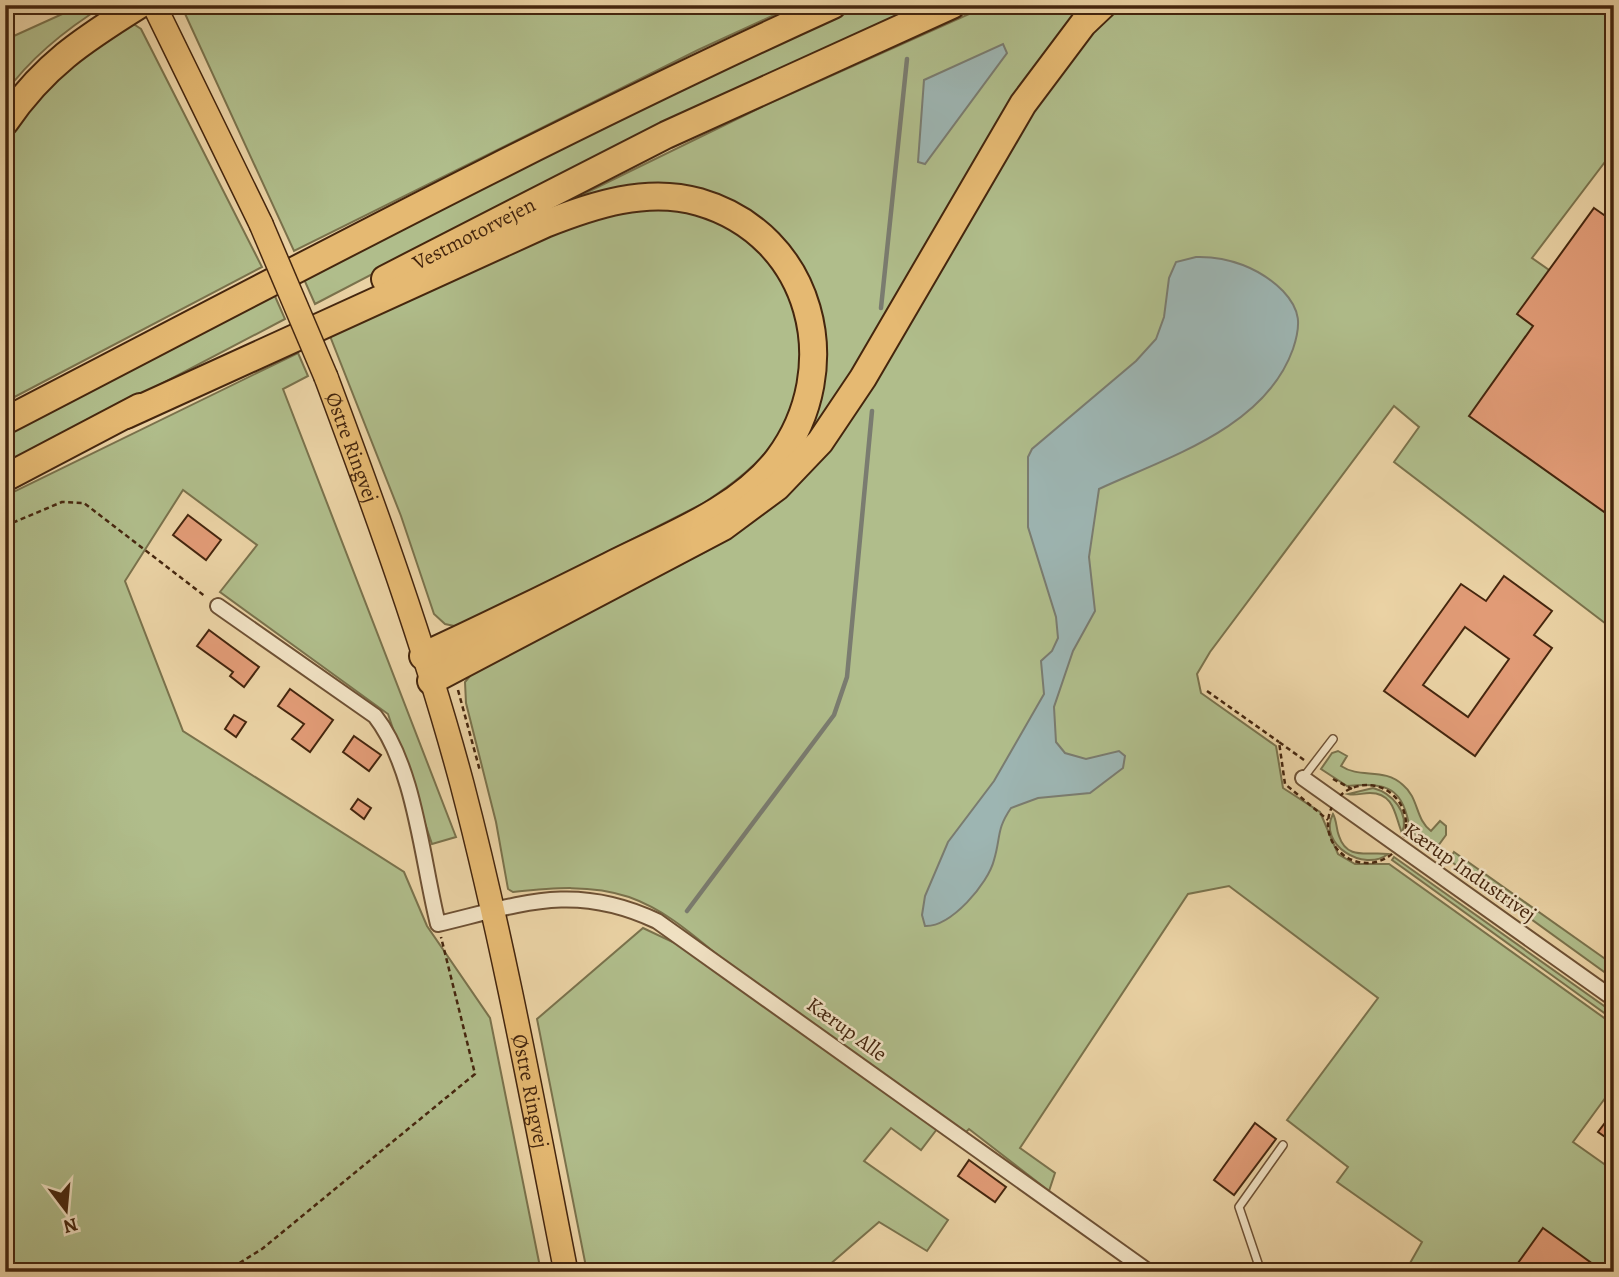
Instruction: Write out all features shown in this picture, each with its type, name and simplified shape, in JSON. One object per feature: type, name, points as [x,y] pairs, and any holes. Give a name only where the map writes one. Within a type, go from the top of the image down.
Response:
[{"type":"highway","points":[[5,122],[48,68],[76,44],[139,5]]},
{"type":"highway","points":[[5,421],[479,175],[689,70],[833,5]]},
{"type":"highway","name":"Vestmotorvejen","points":[[5,478],[666,135],[952,5]]},
{"type":"highway","points":[[427,668],[723,527],[759,502],[794,471],[820,442],[863,378],[1023,104],[1083,24],[1103,5]]},
{"type":"highway","points":[[126,415],[545,224],[603,204],[644,197],[681,198],[722,211],[759,233],[791,271],[805,299],[815,352],[808,401],[795,432],[777,460],[744,491],[692,526],[427,668]]},
{"type":"main road","name":"Østre Ringvej","points":[[155,5],[261,224],[326,377],[380,522],[427,668],[494,910],[566,1272]]},
{"type":"street","points":[[218,606],[375,716],[391,736],[402,763],[438,923],[494,910]]},
{"type":"street","name":"Kærup Industrivej","points":[[1303,778],[1614,999]]},
{"type":"street","name":"Kærup Alle","points":[[494,910],[527,901],[579,899],[632,910],[657,921],[1149,1272]]},
{"type":"lane","points":[[1303,778],[1333,739]]},
{"type":"lane","points":[[1261,1272],[1238,1207],[1283,1145]]},
{"type":"path","points":[[5,526],[62,502],[84,503],[218,606]]},
{"type":"path","points":[[1207,691],[1279,742]]},
{"type":"path","points":[[225,1272],[262,1249],[475,1074],[438,923]]},
{"type":"green space","points":[[82,5],[105,5],[50,44],[5,93],[5,40]]},
{"type":"green space","points":[[181,5],[796,5],[698,50],[294,251]]},
{"type":"green space","points":[[854,5],[923,5],[497,209],[315,304],[303,277],[704,75]]},
{"type":"green space","points":[[989,5],[1094,5],[819,432],[785,460],[811,299],[705,196],[520,225],[768,104]]},
{"type":"green space","points":[[1120,5],[1614,5],[1614,150],[1532,258],[1549,270],[1533,326],[1614,519],[1614,630],[1394,462],[1419,427],[1394,406],[1210,652],[1197,674],[1201,693],[1276,746],[1283,788],[1320,812],[1338,854],[1355,864],[1389,864],[1614,1025],[1614,1086],[1573,1142],[1614,1171],[1614,1272],[1405,1272],[1422,1242],[1337,1182],[1348,1167],[1287,1120],[1378,998],[1229,886],[1188,894],[1020,1148],[1055,1173],[1049,1191],[969,1129],[964,1134],[660,912],[629,897],[600,890],[557,888],[513,892],[508,889],[496,822],[466,703],[465,682],[474,671],[707,551],[750,523],[801,478],[849,421],[1038,103],[1096,27]]},
{"type":"green space","points":[[132,23],[141,29],[262,267],[5,402],[5,133],[52,73]]},
{"type":"green space","points":[[633,208],[677,208],[702,213],[732,228],[758,250],[778,276],[793,306],[801,338],[802,371],[795,403],[780,434],[764,455],[735,481],[702,504],[459,627],[445,624],[434,614],[401,516],[330,336],[556,230]]},
{"type":"green space","points":[[274,294],[285,319],[5,466],[5,434]]},
{"type":"green space","points":[[298,353],[308,376],[283,389],[456,837],[432,844],[388,714],[220,592],[257,545],[183,490],[125,581],[183,731],[404,872],[427,926],[490,1018],[541,1272],[5,1272],[5,496]]},
{"type":"green space","points":[[1338,751],[1347,756],[1341,766],[1348,770],[1388,776],[1403,785],[1412,796],[1422,821],[1431,831],[1440,821],[1446,826],[1446,835],[1435,850],[1410,831],[1403,805],[1391,790],[1373,785],[1347,786],[1321,769],[1332,753]]},
{"type":"green space","points":[[1373,788],[1387,794],[1398,805],[1404,818],[1402,833],[1393,807],[1385,797],[1370,793],[1348,794]]},
{"type":"green space","points":[[1333,814],[1339,836],[1347,849],[1359,853],[1388,854],[1367,860],[1345,852],[1331,836]]},
{"type":"green space","points":[[1454,852],[1611,963],[1614,960],[1614,979],[1449,860]]},
{"type":"green space","points":[[1394,857],[1614,1013],[1614,1020],[1392,860]]},
{"type":"green space","points":[[643,928],[677,944],[937,1129],[921,1150],[891,1128],[864,1161],[948,1220],[927,1251],[879,1222],[821,1272],[587,1272],[537,1019]]},
{"type":"water","points":[[1003,44],[1007,53],[925,164],[918,162],[924,80]]},
{"type":"water","points":[[1196,257],[1243,265],[1264,276],[1283,291],[1298,318],[1293,349],[1279,376],[1261,400],[1238,420],[1183,451],[1099,489],[1089,557],[1095,611],[1073,651],[1054,707],[1056,742],[1065,753],[1086,759],[1119,751],[1125,756],[1123,768],[1090,793],[1038,798],[1011,808],[1001,828],[990,870],[976,892],[957,912],[935,924],[925,926],[922,915],[925,896],[948,842],[994,781],[1044,694],[1041,661],[1052,651],[1058,638],[1056,617],[1028,527],[1028,457],[1032,449],[1136,361],[1156,339],[1164,317],[1169,278],[1176,262]]},
{"type":"building","points":[[1594,208],[1614,222],[1614,519],[1469,416],[1533,326],[1517,314]]},
{"type":"building","points":[[188,515],[221,540],[206,560],[173,535]]},
{"type":"building","points":[[1504,576],[1552,611],[1534,635],[1552,648],[1475,756],[1384,691],[1461,584],[1486,601]],"holes":[[[1465,627],[1509,659],[1468,717],[1423,685]]]},
{"type":"building","points":[[209,630],[259,667],[244,687],[230,676],[233,672],[197,646]]},
{"type":"building","points":[[290,689],[333,720],[310,752],[292,739],[304,724],[278,706]]},
{"type":"building","points":[[234,715],[246,722],[236,737],[225,729]]},
{"type":"building","points":[[354,736],[381,755],[369,771],[343,752]]},
{"type":"building","points":[[358,799],[371,808],[364,819],[351,809]]},
{"type":"building","points":[[1614,1111],[1614,1143],[1598,1132]]},
{"type":"building","points":[[1255,1123],[1276,1139],[1234,1195],[1214,1180]]},
{"type":"building","points":[[969,1160],[1006,1187],[995,1202],[958,1176]]},
{"type":"building","points":[[1543,1228],[1604,1272],[1530,1272],[1518,1263]]},
{"type":"waterway","points":[[881,308],[907,59]]},
{"type":"waterway","points":[[687,911],[834,715],[847,677],[872,411]]}]
